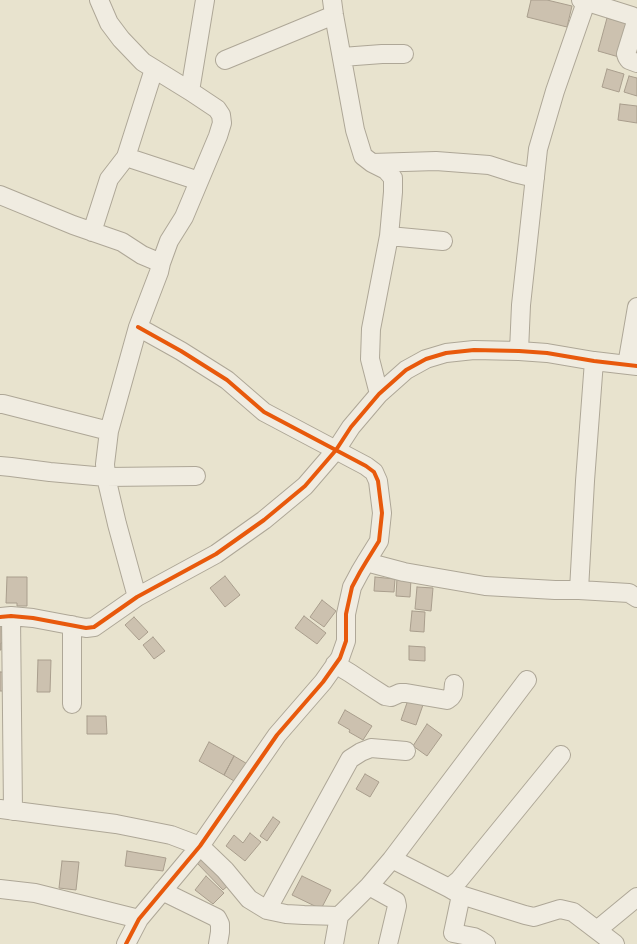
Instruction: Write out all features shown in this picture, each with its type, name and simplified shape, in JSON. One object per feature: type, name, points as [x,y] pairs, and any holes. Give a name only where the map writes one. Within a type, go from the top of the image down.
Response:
[{"type":"street","points":[[99,0],[110,23],[121,39],[143,62],[217,109],[221,115],[222,122],[218,136],[184,217],[169,241],[138,327],[109,431],[105,464],[106,477],[137,597]]},
{"type":"street","points":[[190,91],[205,0]]},
{"type":"street","points":[[519,351],[521,305],[538,149],[548,111],[584,1],[632,16],[635,20],[635,25],[626,58],[637,63]]},
{"type":"street","points":[[225,60],[333,8],[354,130],[363,156],[372,163],[386,170],[393,178],[389,236],[370,329],[370,359],[379,394]]},
{"type":"street","points":[[342,57],[404,54]]},
{"type":"street","points":[[92,232],[110,179],[126,156],[154,69]]},
{"type":"street","points":[[126,156],[199,181]]},
{"type":"street","points":[[372,163],[436,161],[490,165],[535,178]]},
{"type":"street","points":[[0,195],[73,225],[122,242],[142,255],[161,263]]},
{"type":"street","points":[[389,236],[443,241]]},
{"type":"street","points":[[339,916],[292,914],[267,910],[249,899],[226,870],[200,846],[171,835],[116,824],[7,810],[6,616],[33,618],[86,628],[94,627],[137,597],[216,554],[264,520],[305,486],[336,450],[351,427],[379,394],[406,370],[426,359],[446,353],[474,350],[519,351],[547,353],[632,366],[637,308]]},
{"type":"street","points":[[126,944],[139,920],[200,846],[277,735],[323,682],[340,658],[346,641],[346,614],[352,587],[379,541],[382,513],[378,481],[374,472],[366,466],[264,412],[227,380],[181,351],[138,327]]},
{"type":"street","points":[[579,590],[594,361]]},
{"type":"street","points":[[0,404],[109,431]]},
{"type":"street","points":[[0,466],[106,477],[196,476]]},
{"type":"street","points":[[366,562],[404,572],[485,586],[579,590],[629,594],[637,598]]},
{"type":"street","points":[[72,625],[72,704]]},
{"type":"street","points":[[335,664],[385,696],[391,697],[400,693],[406,693],[447,700],[453,694],[454,684]]},
{"type":"street","points":[[334,944],[339,916],[369,886],[392,858],[527,680]]},
{"type":"street","points":[[267,910],[350,759],[371,748],[406,751]]},
{"type":"street","points":[[486,944],[474,937],[452,939],[455,892],[459,880],[561,755]]},
{"type":"street","points":[[392,858],[455,892],[525,915],[534,917],[560,909],[573,912],[616,944]]},
{"type":"street","points":[[369,886],[396,901],[397,906],[388,944]]},
{"type":"street","points":[[0,888],[35,893],[139,920]]},
{"type":"street","points":[[162,891],[217,918],[220,924],[218,944]]},
{"type":"street","points":[[597,930],[637,898]]},
{"type":"building","points":[[531,0],[547,0],[572,6],[567,27],[527,17]]},
{"type":"building","points":[[607,18],[629,24],[619,57],[598,51]]},
{"type":"building","points":[[607,69],[624,74],[619,92],[602,87]]},
{"type":"building","points":[[629,76],[637,78],[637,96],[624,92]]},
{"type":"building","points":[[620,104],[637,106],[637,123],[618,120]]},
{"type":"building","points":[[225,576],[240,595],[225,607],[210,588]]},
{"type":"building","points":[[7,577],[27,577],[27,606],[17,606],[17,603],[6,603]]},
{"type":"building","points":[[375,577],[395,579],[394,592],[374,591]]},
{"type":"building","points":[[397,578],[411,579],[410,597],[396,596]]},
{"type":"building","points":[[417,587],[433,588],[431,611],[415,609]]},
{"type":"building","points":[[322,600],[336,611],[324,627],[310,617]]},
{"type":"building","points":[[412,611],[425,612],[424,632],[410,631]]},
{"type":"building","points":[[304,616],[326,633],[317,644],[295,628]]},
{"type":"building","points":[[134,617],[148,632],[139,640],[125,625]]},
{"type":"building","points":[[0,625],[10,625],[10,643],[1,643],[1,650],[0,650]]},
{"type":"building","points":[[153,637],[165,651],[154,659],[143,645]]},
{"type":"building","points":[[409,646],[425,647],[425,661],[409,660]]},
{"type":"building","points":[[38,660],[51,660],[50,692],[37,692]]},
{"type":"building","points":[[0,672],[4,672],[4,691],[0,691]]},
{"type":"building","points":[[409,697],[424,702],[416,725],[401,720]]},
{"type":"building","points":[[345,710],[372,726],[363,740],[349,732],[350,730],[338,723]]},
{"type":"building","points":[[87,716],[106,716],[107,734],[87,734]]},
{"type":"building","points":[[427,724],[442,735],[427,756],[413,746]]},
{"type":"building","points":[[209,742],[234,756],[224,775],[199,761]]},
{"type":"building","points":[[234,756],[249,765],[239,784],[224,775]]},
{"type":"building","points":[[365,774],[379,782],[370,797],[356,789]]},
{"type":"building","points":[[273,817],[280,822],[267,841],[260,836]]},
{"type":"building","points":[[250,833],[261,842],[245,861],[226,846],[234,835],[243,843]]},
{"type":"building","points":[[127,851],[166,858],[163,871],[125,866]]},
{"type":"building","points":[[203,855],[230,884],[223,890],[196,862]]},
{"type":"building","points":[[62,861],[79,862],[76,890],[59,888]]},
{"type":"building","points":[[206,876],[224,893],[213,904],[195,890]]},
{"type":"building","points":[[302,876],[331,890],[321,909],[292,895]]},
{"type":"cycle path","points":[[126,944],[139,919],[200,846],[277,735],[323,682],[340,658],[346,641],[346,614],[352,587],[379,541],[382,513],[378,481],[374,472],[366,466],[264,412],[227,380],[181,351],[138,327]]},
{"type":"cycle path","points":[[0,617],[11,616],[33,618],[86,628],[94,627],[137,597],[216,554],[264,520],[305,486],[336,450],[351,427],[379,394],[406,370],[426,359],[446,353],[474,350],[519,351],[547,353],[637,366]]}]
